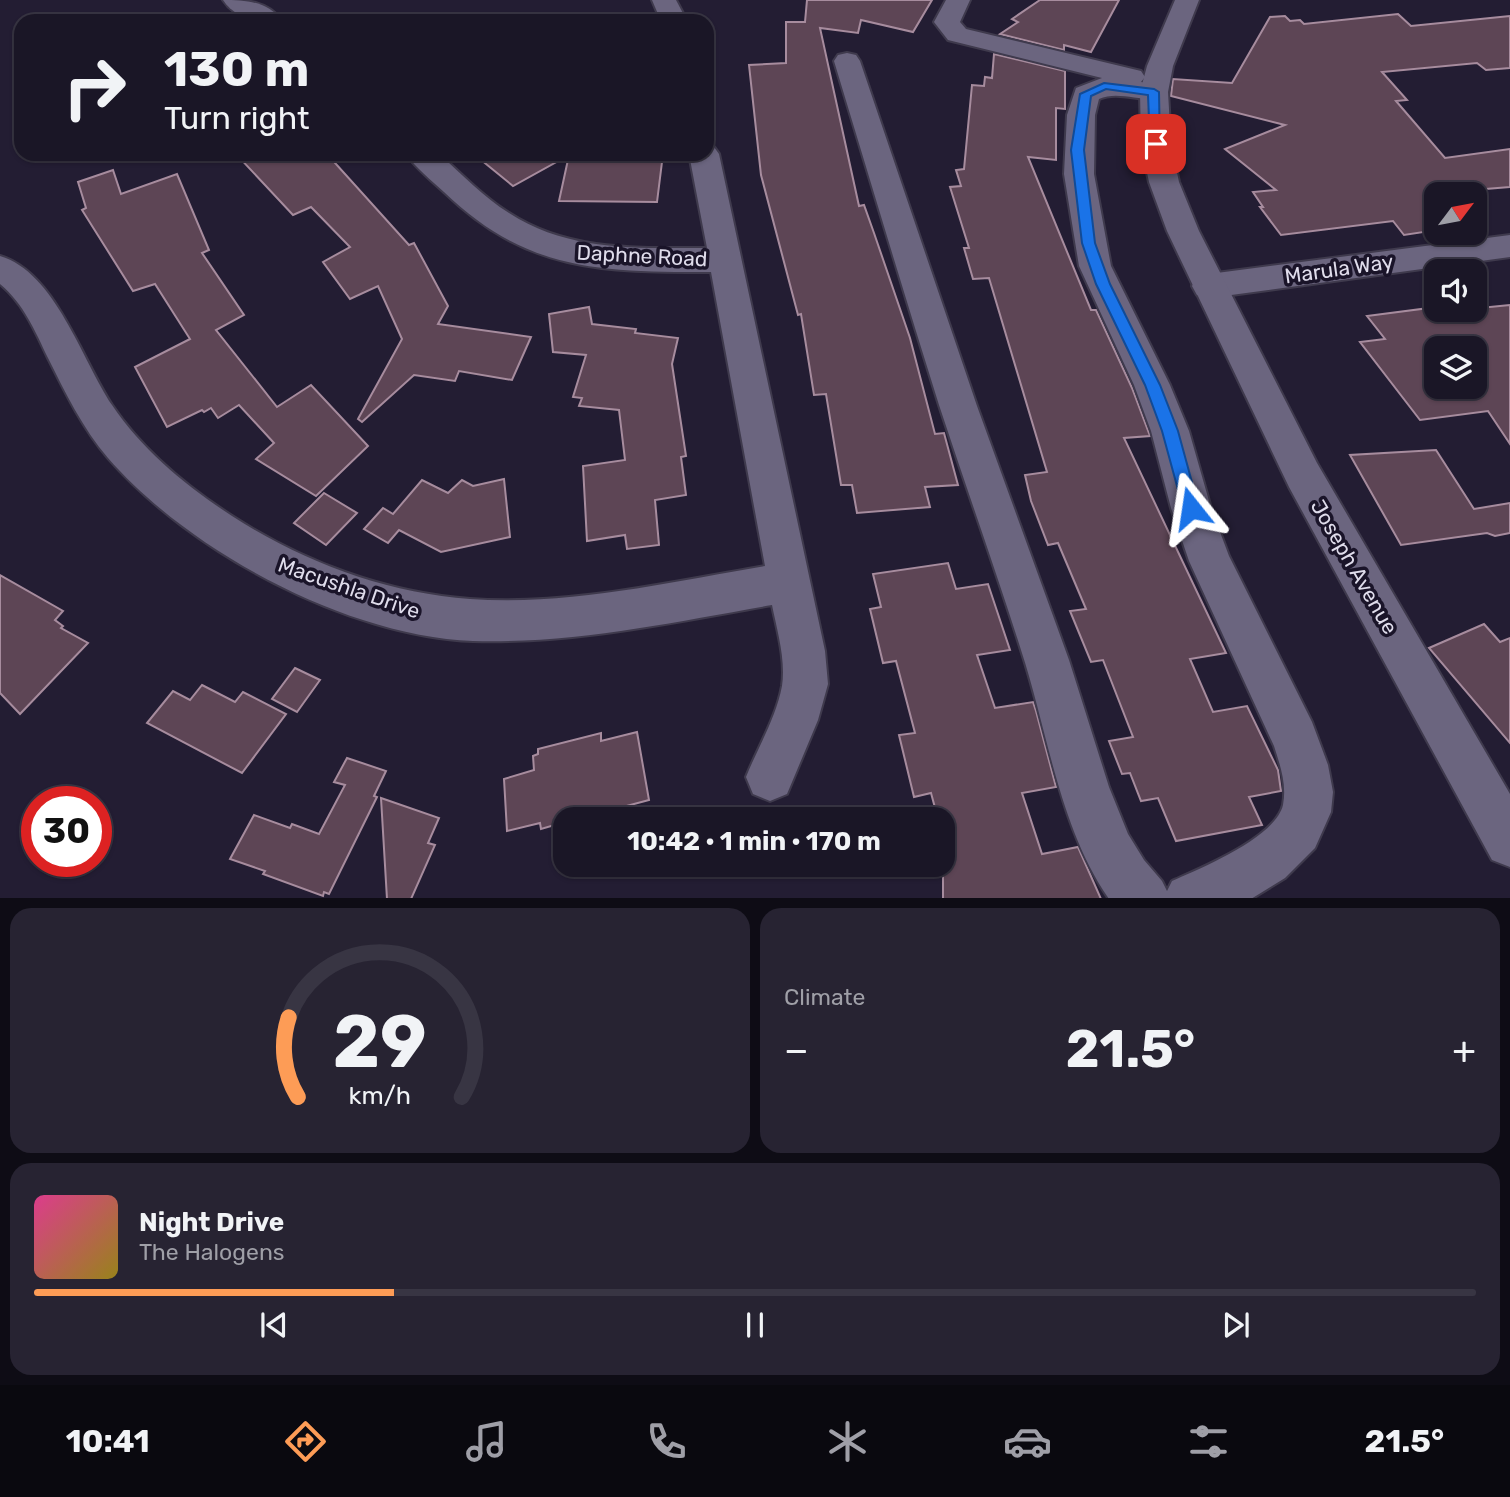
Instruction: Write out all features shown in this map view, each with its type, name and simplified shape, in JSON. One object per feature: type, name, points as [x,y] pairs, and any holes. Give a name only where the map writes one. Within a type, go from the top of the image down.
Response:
[{"type":"street","points":[[958,0],[947,22],[949,29],[957,35],[1155,88]]},
{"type":"street","name":"Joseph Avenue","points":[[1188,0],[1160,66],[1155,88],[1156,144],[1164,182],[1209,286],[1303,475],[1510,842]]},
{"type":"street","points":[[242,1],[260,14]]},
{"type":"street","points":[[847,61],[975,454],[1048,662],[1082,778],[1101,829],[1118,863],[1135,890],[1144,898]]},
{"type":"street","points":[[1155,88],[1104,86],[1086,94],[1077,150],[1089,243],[1103,284],[1157,396],[1210,561],[1295,739],[1310,792],[1306,814],[1279,853],[1190,898]]},
{"type":"street","name":"Daphne Road","points":[[429,161],[497,221],[524,237],[552,248],[583,256],[727,260]]},
{"type":"street","points":[[706,161],[803,651],[804,684],[794,720],[769,777]]},
{"type":"street","name":"Marula Way","points":[[1209,286],[1510,246]]},
{"type":"street","name":"Macushla Drive","points":[[0,268],[26,288],[92,405],[120,445],[150,478],[190,510],[263,559],[309,578],[426,615],[470,620],[519,620],[597,612],[791,582]]},
{"type":"building","points":[[807,0],[932,0],[913,32],[861,20],[858,33],[820,28],[859,206],[864,205],[874,233],[910,338],[935,434],[944,433],[958,485],[925,487],[930,507],[857,513],[852,485],[841,485],[826,394],[814,395],[801,314],[798,315],[761,175],[749,65],[786,63],[786,22],[805,22]]},
{"type":"building","points":[[1040,0],[1119,0],[1091,52],[1064,45],[1064,50],[1000,34],[1018,22],[1012,19]]},
{"type":"building","points":[[1398,14],[1411,26],[1510,16],[1510,68],[1486,70],[1477,63],[1382,72],[1407,100],[1396,101],[1445,158],[1510,149],[1510,187],[1488,189],[1488,182],[1424,182],[1424,232],[1404,235],[1393,221],[1281,235],[1260,207],[1263,207],[1253,192],[1276,190],[1225,149],[1285,125],[1171,96],[1173,79],[1232,83],[1270,17],[1285,16],[1290,21],[1300,20],[1304,24]]},
{"type":"building","points":[[994,54],[1065,71],[1065,109],[1056,108],[1056,160],[1028,157],[1091,310],[1096,310],[1132,388],[1150,436],[1124,438],[1226,653],[1190,659],[1213,712],[1247,706],[1278,770],[1281,791],[1249,797],[1262,825],[1176,841],[1158,798],[1141,801],[1130,773],[1122,774],[1109,741],[1133,737],[1103,660],[1091,662],[1070,611],[1086,609],[1058,543],[1048,545],[1031,501],[1025,475],[1047,472],[989,278],[973,279],[964,248],[969,248],[950,187],[961,186],[956,170],[964,169],[972,85],[984,86],[985,77],[992,78]]},
{"type":"building","points":[[243,161],[333,161],[409,245],[414,243],[448,306],[438,324],[531,337],[512,380],[459,371],[455,381],[414,375],[362,422],[358,419],[402,339],[378,286],[350,299],[323,262],[350,247],[311,207],[293,215]]},
{"type":"building","points":[[482,161],[558,161],[513,186]]},
{"type":"building","points":[[568,161],[662,161],[657,202],[559,201]]},
{"type":"building","points":[[113,170],[121,194],[177,174],[209,250],[202,253],[244,315],[216,330],[277,407],[311,385],[368,446],[316,496],[256,459],[274,443],[239,405],[218,418],[211,408],[167,427],[135,367],[190,339],[155,284],[133,291],[82,210],[86,208],[78,182]]},
{"type":"building","points":[[1510,305],[1510,444],[1488,411],[1420,420],[1360,342],[1385,339],[1367,316],[1424,309],[1424,322],[1487,322],[1487,307]]},
{"type":"building","points":[[589,307],[592,324],[636,329],[635,333],[678,338],[672,364],[686,456],[681,457],[686,495],[655,500],[659,545],[627,549],[625,535],[587,541],[583,466],[625,460],[619,410],[579,406],[582,398],[573,397],[586,355],[553,352],[549,314]]},
{"type":"building","points":[[1436,450],[1474,509],[1510,503],[1510,533],[1495,536],[1487,533],[1401,545],[1350,455]]},
{"type":"building","points":[[504,479],[510,537],[441,552],[399,530],[388,543],[364,529],[383,508],[393,514],[422,480],[448,493],[462,480],[473,486]]},
{"type":"building","points":[[324,493],[357,513],[326,545],[294,523]]},
{"type":"building","points":[[948,563],[956,589],[988,584],[1010,650],[977,655],[995,708],[1033,702],[1056,787],[1022,793],[1042,854],[1078,847],[1101,898],[943,898],[943,877],[955,877],[955,807],[935,807],[931,793],[914,797],[899,735],[915,733],[896,661],[883,663],[870,609],[881,607],[873,574]]},
{"type":"building","points":[[0,575],[63,611],[55,620],[63,626],[61,628],[88,643],[20,714],[0,693]]},
{"type":"building","points":[[1484,624],[1500,642],[1510,638],[1510,743],[1429,648]]},
{"type":"building","points":[[295,668],[320,680],[297,712],[272,699]]},
{"type":"building","points":[[202,685],[235,702],[243,692],[286,714],[242,773],[147,723],[173,691],[190,700]]},
{"type":"building","points":[[637,732],[649,800],[623,807],[553,807],[553,826],[541,829],[540,823],[507,831],[504,779],[534,770],[533,756],[538,754],[538,749],[601,733],[601,741]]},
{"type":"building","points":[[347,758],[386,771],[374,796],[377,797],[329,894],[324,892],[323,896],[230,859],[254,815],[290,828],[292,824],[319,834],[345,785],[334,782]]},
{"type":"building","points":[[381,798],[439,818],[428,843],[435,845],[411,898],[387,898]]},
{"type":"route","points":[[1156,144],[1154,92],[1104,86],[1096,87],[1086,94],[1077,150],[1089,243],[1095,266],[1135,346],[1170,431],[1191,508]]}]
